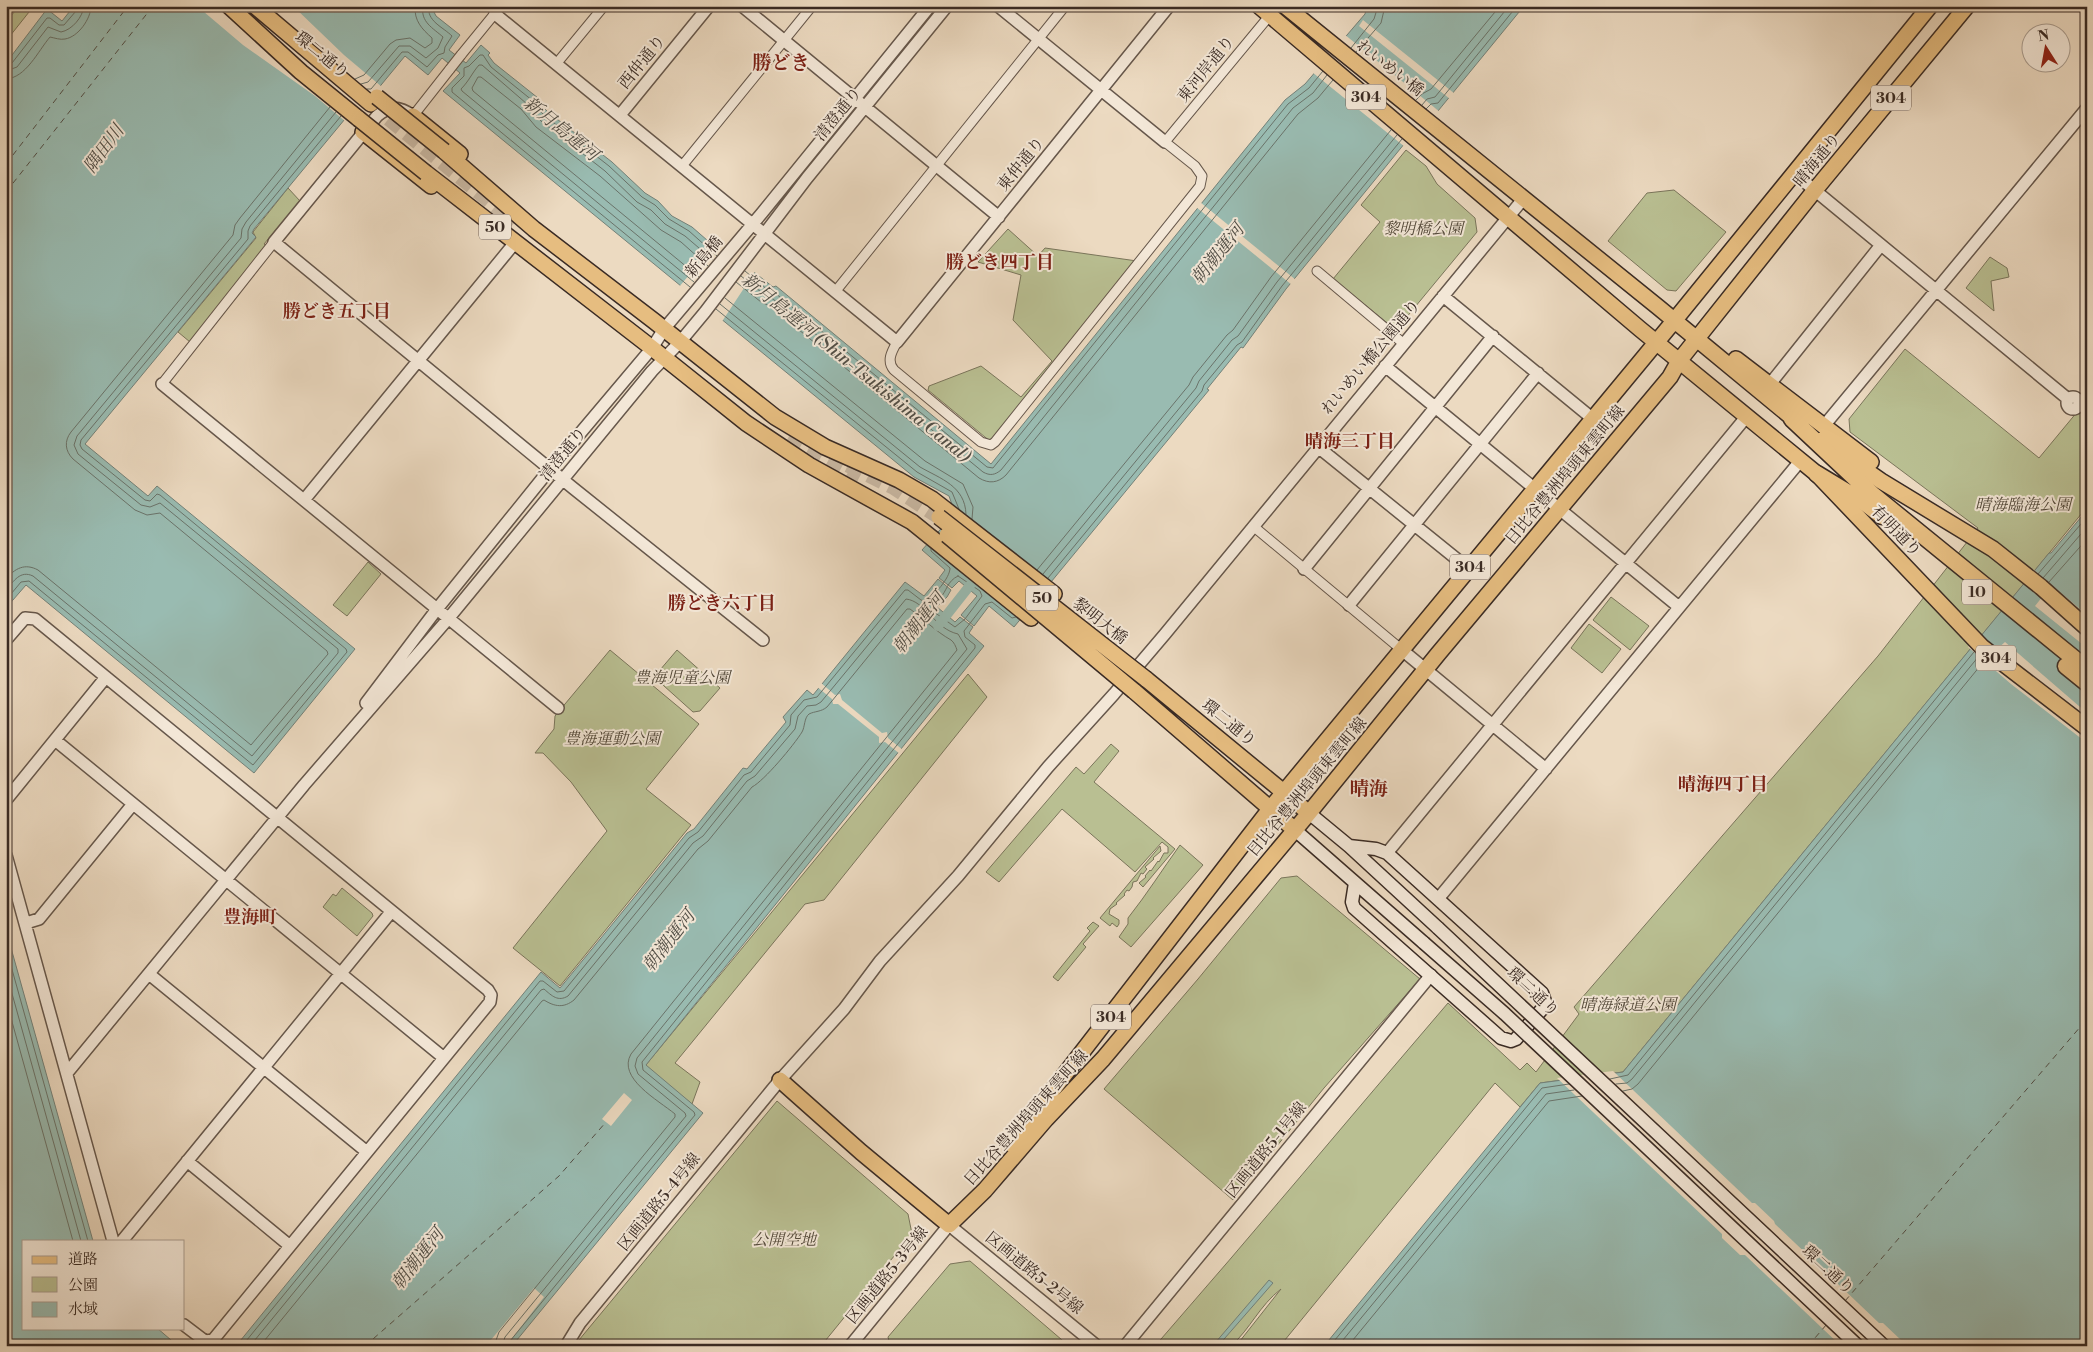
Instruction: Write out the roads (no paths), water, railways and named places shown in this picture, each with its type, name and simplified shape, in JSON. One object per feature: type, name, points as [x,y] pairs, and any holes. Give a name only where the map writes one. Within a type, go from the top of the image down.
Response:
[{"type":"highway","name":"10","points":[[1792,418],[1873,493],[2087,683]]},
{"type":"highway","name":"10","points":[[1817,474],[1873,493],[2087,669]]},
{"type":"main road","name":"環二通り","points":[[231,6],[368,108],[255,6]]},
{"type":"main road","name":"50","points":[[231,6],[302,72],[426,173],[658,352],[746,423],[770,441],[912,522],[932,536],[1031,618],[1134,691],[1295,830]]},
{"type":"main road","name":"50","points":[[261,6],[320,50],[534,229],[784,423],[840,455],[899,480],[948,511],[1054,594],[1146,678]]},
{"type":"main road","name":"れいめい橋","points":[[1285,6],[1524,198]]},
{"type":"main road","name":"晴海通り","points":[[1656,342],[1795,174],[1930,6]]},
{"type":"main road","name":"晴海通り","points":[[1877,73],[1940,6]]},
{"type":"main road","name":"晴海通り","points":[[1679,361],[1815,190],[1967,6]]},
{"type":"main road","name":"304","points":[[1264,11],[1679,361]]},
{"type":"main road","points":[[413,116],[525,208],[530,213],[534,229]]},
{"type":"main road","points":[[363,132],[435,190],[539,266],[564,281]]},
{"type":"main road","name":"304","points":[[1524,198],[1792,418]]},
{"type":"main road","points":[[625,327],[636,323],[639,310]]},
{"type":"main road","name":"日比谷豊洲埠頭東雲町線","points":[[949,1225],[978,1185],[1039,1111],[1284,791],[1656,342]]},
{"type":"main road","points":[[1722,359],[1736,359],[1870,461],[1877,470],[1873,493]]},
{"type":"main road","name":"日比谷豊洲埠頭東雲町線","points":[[949,1225],[985,1190],[1046,1120],[1103,1059],[1670,376],[1679,361]]},
{"type":"main road","name":"有明通り","points":[[1679,361],[1817,474],[1982,647],[2087,728]]},
{"type":"main road","points":[[770,441],[780,436],[783,432],[784,423]]},
{"type":"main road","name":"有明通り","points":[[1873,493],[1959,527],[2021,570],[2087,628]]},
{"type":"main road","name":"黎明大橋","points":[[1134,691],[936,520],[1146,678]]},
{"type":"main road","name":"環二通り","points":[[1146,678],[1348,846],[1884,1346]]},
{"type":"main road","points":[[1295,830],[1505,1014],[1858,1346]]},
{"type":"main road","points":[[1348,846],[1376,849],[1387,853],[1542,993],[1546,1004],[1516,1039],[1506,1040],[1501,1038],[1354,908],[1352,902],[1355,882]]},
{"type":"main road","points":[[1088,1047],[1095,1053],[1100,1053],[1133,1023]]},
{"type":"main road","points":[[780,1080],[861,1152],[949,1225]]},
{"type":"street","points":[[557,64],[604,6]]},
{"type":"street","name":"西仲通り","points":[[620,115],[709,6]]},
{"type":"street","points":[[742,6],[999,217]]},
{"type":"street","points":[[682,166],[812,6]]},
{"type":"street","name":"清澄通り","points":[[744,234],[930,6]]},
{"type":"street","name":"清澄通り","points":[[756,245],[947,6]]},
{"type":"street","points":[[558,708],[162,384],[377,116],[389,109],[404,109],[413,116],[498,10],[557,64],[897,342],[890,358],[890,365],[894,370],[981,442],[990,445],[995,442],[1200,186],[1202,176],[1195,166],[998,6]]},
{"type":"street","points":[[835,292],[1065,6]]},
{"type":"street","name":"東仲通り","points":[[897,342],[1169,6]]},
{"type":"street","name":"東河岸通り","points":[[1165,142],[1264,11]]},
{"type":"street","points":[[1823,427],[2087,108]]},
{"type":"street","points":[[1795,174],[2068,399]]},
{"type":"street","name":"れいめい橋公園通り","points":[[1129,676],[1524,198]]},
{"type":"street","name":"新島橋","points":[[689,300],[744,234]]},
{"type":"street","points":[[274,242],[563,480],[763,640]]},
{"type":"street","points":[[304,500],[512,245]]},
{"type":"street","name":"新島橋","points":[[705,312],[756,245]]},
{"type":"street","points":[[1770,384],[1881,245]]},
{"type":"street","points":[[1317,271],[1404,344]]},
{"type":"street","points":[[1443,296],[1593,418]]},
{"type":"street","name":"清澄通り","points":[[304,784],[448,619],[563,480],[658,352],[664,329],[689,300]]},
{"type":"street","name":"清澄通り","points":[[304,784],[437,610],[550,469],[658,352],[680,342],[705,312]]},
{"type":"street","points":[[1304,569],[1493,336]]},
{"type":"street","points":[[1385,366],[1679,607]]},
{"type":"street","points":[[1348,604],[1538,373]]},
{"type":"street","points":[[1387,853],[1747,416]]},
{"type":"street","points":[[1318,447],[1468,569]]},
{"type":"street","points":[[1438,899],[1801,460]]},
{"type":"street","points":[[1253,526],[1546,769]]},
{"type":"street","points":[[6,640],[22,620],[32,618],[488,990],[492,996],[490,1002],[213,1340],[205,1341],[185,1325]]},
{"type":"street","name":"区画道路5-4号線","points":[[566,1346],[580,1324],[780,1080],[844,1008],[901,937],[958,876],[1048,766],[1129,676]]},
{"type":"street","points":[[6,800],[106,677]]},
{"type":"street","points":[[55,740],[444,1058]]},
{"type":"street","points":[[67,1073],[304,784]]},
{"type":"street","points":[[26,923],[39,919],[133,804]]},
{"type":"street","points":[[6,855],[113,1240]]},
{"type":"street","points":[[123,1240],[392,912]]},
{"type":"street","points":[[149,974],[367,1152]]},
{"type":"street","name":"区画道路5-1号線","points":[[1125,1346],[1431,975]]},
{"type":"street","points":[[187,1161],[290,1246]]},
{"type":"street","name":"区画道路5-3号線","points":[[850,1346],[949,1225]]},
{"type":"street","name":"区画道路5-2号線","points":[[949,1225],[1097,1346]]},
{"type":"water","points":[[74,6],[436,6],[433,10],[436,16],[460,35],[449,50],[466,63],[481,45],[490,53],[488,55],[494,63],[538,98],[539,103],[548,112],[612,162],[645,193],[658,201],[672,216],[692,227],[723,254],[741,262],[773,287],[776,286],[991,464],[1285,100],[1305,84],[1365,14],[1367,6],[1524,6],[1438,111],[1434,108],[1418,127],[1286,289],[1243,348],[1241,347],[1207,389],[1209,390],[1014,627],[989,606],[974,626],[961,615],[977,596],[959,581],[952,588],[939,578],[945,570],[922,550],[955,513],[949,496],[914,477],[443,91],[460,73],[442,58],[428,75],[405,56],[372,96],[364,96],[254,229],[252,233],[256,237],[85,444],[148,496],[157,486],[355,649],[254,773],[26,585],[6,608],[6,63],[47,9],[62,21]]},
{"type":"water","points":[[2087,510],[2087,1346],[1324,1346],[1540,1083],[1623,1072],[2049,553]]},
{"type":"water","points":[[938,579],[951,590],[937,607],[955,622],[960,617],[973,627],[969,633],[984,646],[646,1065],[703,1113],[512,1346],[236,1346],[541,972],[560,988],[687,833],[694,829],[743,768],[747,769],[786,722],[783,717],[807,690],[813,695],[905,582],[924,596]]},
{"type":"water","points":[[6,930],[93,1240],[22,1240],[22,1330],[159,1330],[178,1346],[6,1346]]},
{"type":"water","points":[[1269,1280],[1273,1283],[1218,1346],[1215,1343]]},
{"type":"waterway","name":"朝潮運河","points":[[938,626],[975,579]]},
{"type":"tunnel","points":[[371,104],[515,222]]},
{"type":"tunnel","points":[[786,442],[858,480]]},
{"type":"tunnel","points":[[848,465],[893,487],[939,517]]},
{"type":"district","name":"勝どき","points":[[781,63]]},
{"type":"district","name":"勝どき四丁目","points":[[1000,262]]},
{"type":"district","name":"勝どき五丁目","points":[[337,311]]},
{"type":"district","name":"晴海三丁目","points":[[1350,441]]},
{"type":"district","name":"勝どき六丁目","points":[[722,603]]},
{"type":"district","name":"晴海四丁目","points":[[1723,784]]},
{"type":"district","name":"晴海","points":[[1369,789]]},
{"type":"district","name":"豊海町","points":[[250,917]]},
{"type":"water label","name":"新月島運河","points":[[561,129]]},
{"type":"water label","name":"隅田川","points":[[104,149]]},
{"type":"water label","name":"新月島運河 (Shin-Tsukishima Canal)","points":[[856,368]]},
{"type":"park label","name":"黎明橋公園","points":[[1423,229]]},
{"type":"park label","name":"晴海臨海公園","points":[[2023,505]]},
{"type":"park label","name":"豊海児童公園","points":[[682,678]]},
{"type":"park label","name":"豊海運動公園","points":[[612,739]]},
{"type":"park label","name":"晴海緑道公園","points":[[1628,1005]]},
{"type":"park label","name":"公開空地","points":[[784,1240]]}]
